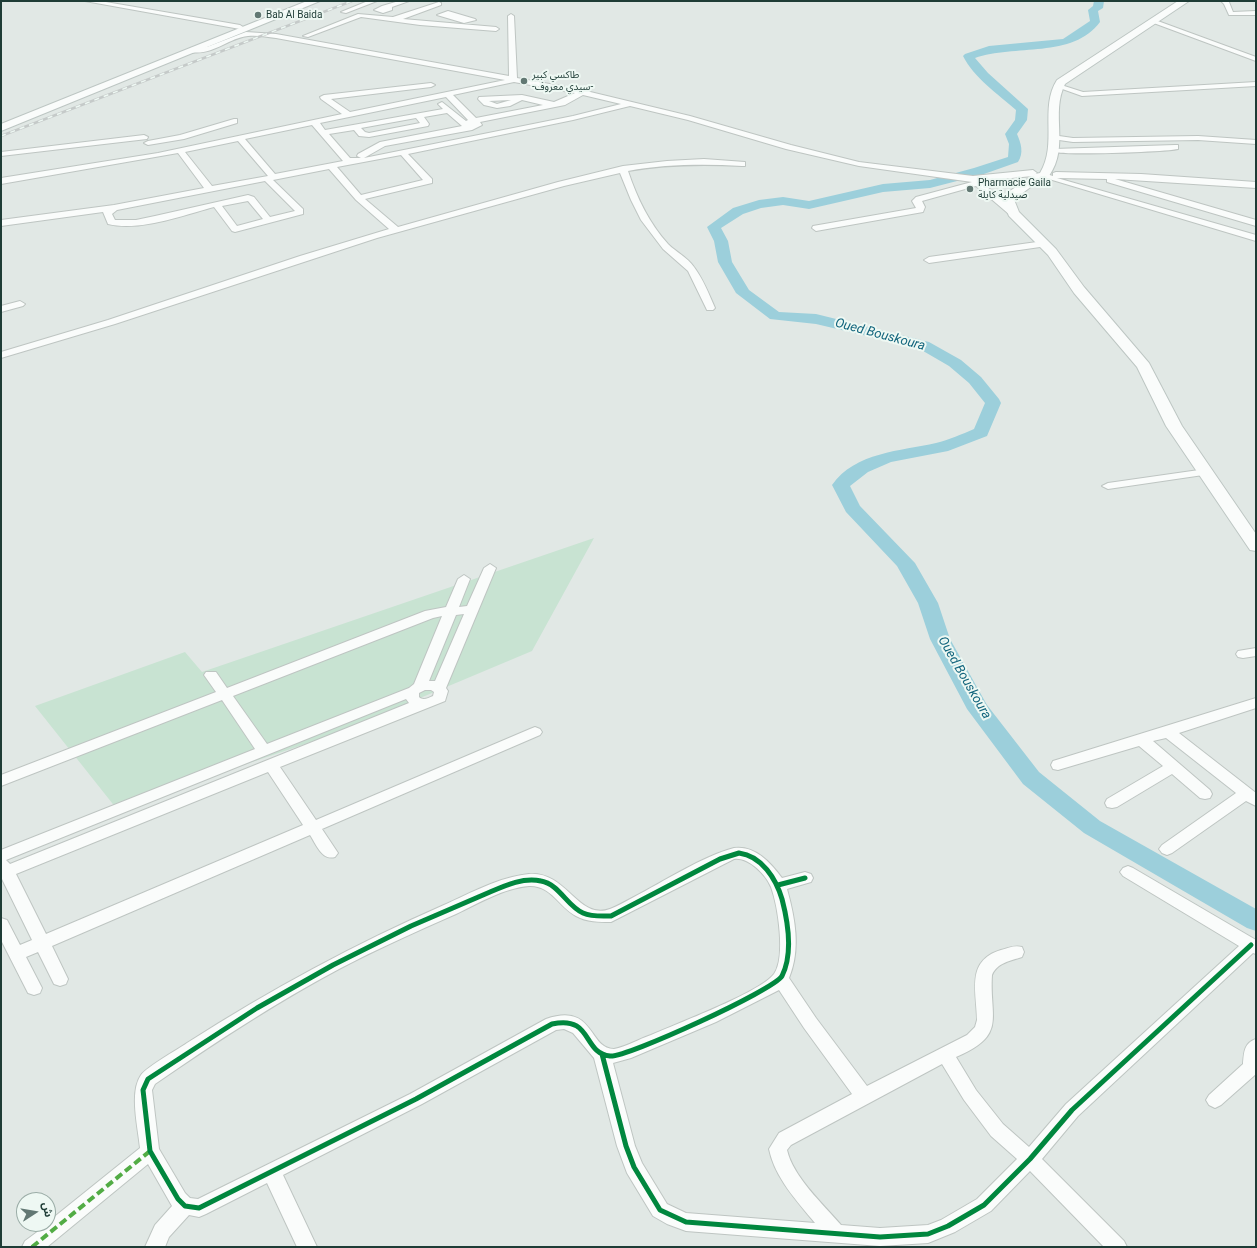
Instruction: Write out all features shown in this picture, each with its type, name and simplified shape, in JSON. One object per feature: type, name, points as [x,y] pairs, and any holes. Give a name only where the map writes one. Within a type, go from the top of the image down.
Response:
[{"type":"street","points":[[88,1],[240,27]]},
{"type":"street","points":[[1,124],[45,108],[306,1]]},
{"type":"street","points":[[1,128],[315,1]]},
{"type":"street","points":[[336,15],[374,1]]},
{"type":"street","points":[[366,16],[390,9],[386,8],[406,1]]},
{"type":"street","points":[[1013,214],[1009,202],[1011,196],[1049,168],[1055,137],[1054,100],[1058,86],[1069,76],[1184,1]]},
{"type":"street","points":[[1224,1],[1227,3],[1230,14],[1256,13]]},
{"type":"street","points":[[392,20],[439,4]]},
{"type":"street","points":[[306,36],[356,16],[496,29]]},
{"type":"street","points":[[511,16],[516,79]]},
{"type":"street","points":[[473,20],[484,23],[483,28]]},
{"type":"street","points":[[1153,21],[1256,59]]},
{"type":"street","points":[[296,32],[323,41],[326,44]]},
{"type":"street","points":[[193,50],[208,49],[241,35],[253,33],[326,44],[582,92],[690,118],[846,162],[883,168],[944,174],[976,181],[1044,244],[1079,290],[1144,366],[1174,426],[1256,546]]},
{"type":"street","points":[[1246,56],[1256,55]]},
{"type":"street","points":[[1,180],[156,155],[435,98],[516,79]]},
{"type":"street","points":[[348,116],[324,97],[431,84]]},
{"type":"street","points":[[1058,86],[1074,93],[1084,94],[1256,84]]},
{"type":"street","points":[[401,88],[417,101]]},
{"type":"street","points":[[474,121],[555,105],[567,101],[582,92]]},
{"type":"street","points":[[349,161],[369,154],[383,144],[466,125],[478,125],[448,95]]},
{"type":"street","points":[[522,97],[555,105]]},
{"type":"street","points":[[435,98],[466,125]]},
{"type":"street","points":[[1,223],[114,208],[269,176],[349,161],[403,153],[601,112],[629,104]]},
{"type":"street","points":[[323,133],[448,110]]},
{"type":"street","points":[[225,117],[258,133]]},
{"type":"street","points":[[314,122],[349,161]]},
{"type":"street","points":[[1,154],[144,137],[181,137],[240,124]]},
{"type":"street","points":[[144,137],[156,155]]},
{"type":"street","points":[[1055,137],[1074,140],[1198,138],[1256,142]]},
{"type":"street","points":[[217,205],[235,229],[297,214],[300,211],[269,176],[240,138]]},
{"type":"street","points":[[1053,153],[1175,147]]},
{"type":"street","points":[[180,150],[208,188]]},
{"type":"street","points":[[359,198],[429,181],[403,153]]},
{"type":"street","points":[[1,355],[35,343],[113,322],[354,242],[590,176],[623,169],[683,161],[742,164]]},
{"type":"street","points":[[325,166],[396,230]]},
{"type":"street","points":[[623,169],[634,201],[658,238],[672,253],[690,268],[698,279],[710,308]]},
{"type":"street","points":[[1040,174],[1256,238]]},
{"type":"street","points":[[816,228],[920,210],[921,207],[916,201],[919,199],[976,181],[1040,174],[1106,176],[1256,185]]},
{"type":"street","points":[[1106,176],[1112,181],[1256,223]]},
{"type":"street","points":[[114,208],[107,213],[111,222],[121,224],[248,198],[251,199],[269,221]]},
{"type":"street","points":[[929,260],[1044,244]]},
{"type":"street","points":[[1,308],[20,304]]},
{"type":"street","points":[[1108,486],[1206,472]]},
{"type":"street","points":[[439,688],[490,568]]},
{"type":"street","points":[[422,704],[414,701],[412,698],[464,579]]},
{"type":"street","points":[[458,594],[478,596]]},
{"type":"street","points":[[1,781],[430,614],[472,610]]},
{"type":"street","points":[[211,675],[264,751]]},
{"type":"street","points":[[1,856],[416,689],[430,685],[439,688],[442,691],[440,698],[432,703],[422,704],[271,765],[3,869],[60,978]]},
{"type":"street","points":[[1058,765],[1168,732],[1256,703]]},
{"type":"street","points":[[16,954],[535,732]]},
{"type":"street","points":[[1166,849],[1251,798],[1168,732]]},
{"type":"street","points":[[1142,740],[1205,794]]},
{"type":"street","points":[[271,765],[330,853]]},
{"type":"street","points":[[1112,803],[1173,766]]},
{"type":"street","points":[[602,1054],[614,1056],[628,1052],[764,991],[780,978],[785,960],[787,924],[778,885],[772,876],[750,856],[737,852],[720,859],[611,916],[590,916],[581,913],[574,908],[558,889],[542,881],[532,880],[518,882],[502,888],[405,928],[338,961],[240,1017],[148,1078],[143,1090],[150,1151],[178,1199],[184,1206],[199,1208],[272,1173],[416,1099],[552,1024],[569,1021],[575,1024],[602,1054],[626,1146],[634,1167],[660,1210],[674,1218],[686,1222],[836,1233],[879,1242],[928,1234],[948,1226],[984,1205],[1030,1159],[1072,1110],[1253,946],[1128,872]]},
{"type":"street","points":[[778,885],[805,878]]},
{"type":"street","points":[[1,924],[34,988]]},
{"type":"street","points":[[836,1233],[787,1172],[779,1158],[778,1149],[785,1139],[864,1096],[970,1042],[981,1031],[985,1018],[982,978],[988,966],[1009,953],[1016,952]]},
{"type":"street","points":[[780,978],[810,1023],[864,1096]]},
{"type":"street","points":[[1215,1100],[1252,1067],[1252,1050],[1256,1046]]},
{"type":"street","points":[[945,1054],[970,1095],[997,1130],[1030,1159],[1110,1245]]},
{"type":"street","points":[[32,1247],[150,1151]]},
{"type":"street","points":[[272,1173],[307,1247]]},
{"type":"street","points":[[155,1247],[162,1230],[184,1206]]},
{"type":"green space","points":[[594,538],[532,651],[332,735],[116,808],[35,706],[185,652],[202,672]]},
{"type":"waterway","name":"Oued Bouskoura","points":[[1099,1],[1098,8],[1093,10],[1095,22],[1066,42],[989,49],[969,56],[977,68],[1022,109],[1021,120],[1011,134],[1015,144],[1014,159],[979,171],[930,184],[883,188],[809,205],[783,201],[759,204],[738,211],[714,227],[721,241],[725,262],[743,293],[775,316],[816,319],[923,345],[955,363],[975,380],[993,403],[981,432],[942,447],[886,458],[862,468],[841,485],[852,508],[905,563],[928,603],[940,639],[978,709],[1031,778],[1092,827],[1256,921]]},
{"type":"railway","points":[[1,136],[352,1]]},
{"type":"marked path","points":[[32,1247],[150,1151]]},
{"type":"cycle path","points":[[778,885],[788,929],[786,959],[781,978],[773,986],[734,1006],[623,1054],[609,1056],[601,1053],[595,1048],[585,1034],[573,1023],[564,1022],[552,1024],[416,1099],[199,1208],[185,1206],[178,1199],[150,1151],[143,1090],[148,1079],[257,1008],[333,965],[411,926],[490,892],[510,884],[530,880],[542,881],[552,885],[573,906],[583,912],[595,916],[611,916],[720,859],[739,853],[751,856],[762,864],[778,885],[805,878]]},
{"type":"cycle path","points":[[602,1054],[626,1146],[634,1167],[660,1210],[674,1218],[686,1222],[880,1237],[928,1234],[948,1226],[984,1205],[1030,1159],[1072,1110],[1251,945]]},
{"type":"place","name":"Bab Al Baida","points":[[258,15]]},
{"type":"place","name":"طاكسي كبير -سيدي معروف-","points":[[524,81]]},
{"type":"place","name":"Pharmacie Gaila صيدلية كايلة","points":[[970,189]]}]
